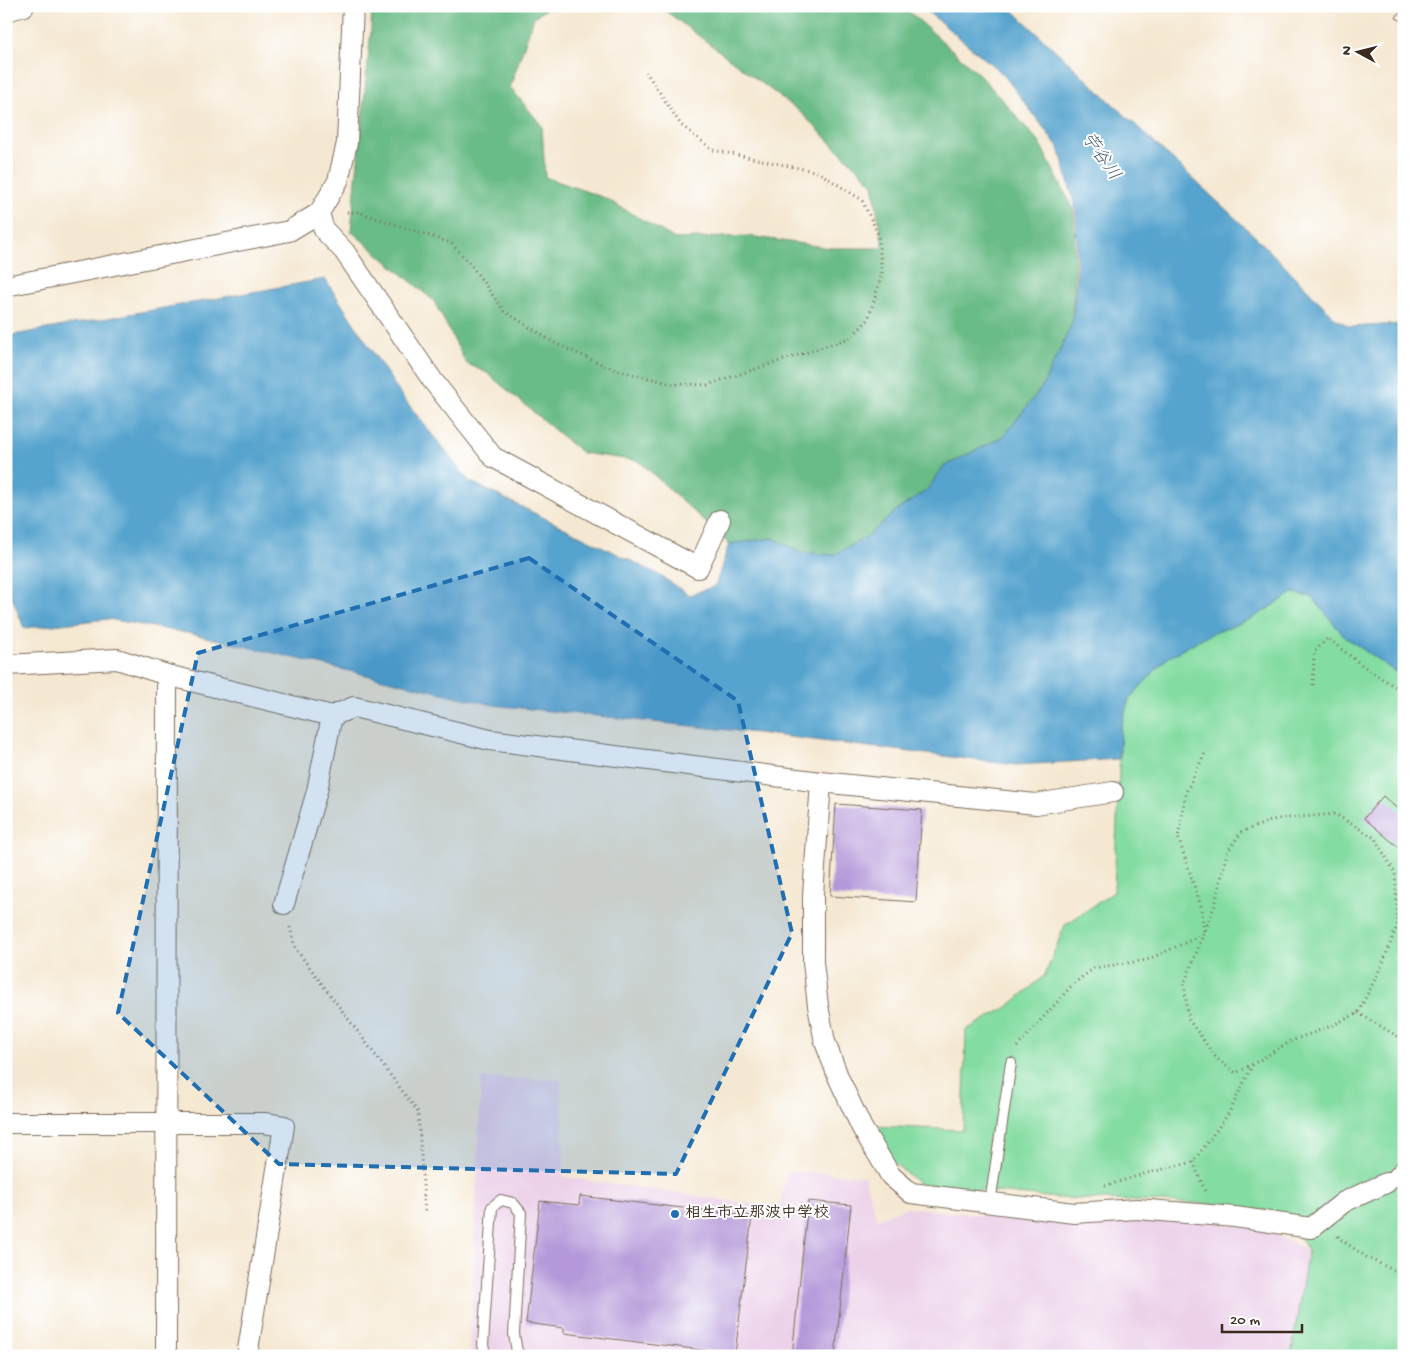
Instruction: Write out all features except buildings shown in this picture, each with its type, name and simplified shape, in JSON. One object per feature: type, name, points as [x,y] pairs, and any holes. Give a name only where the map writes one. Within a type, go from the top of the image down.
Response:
[{"type":"street","points":[[6,10],[24,6]]},
{"type":"street","points":[[6,286],[290,231],[319,213],[338,181],[347,143],[353,6]]},
{"type":"street","points":[[319,213],[324,230],[344,251],[433,381],[494,456],[698,568],[720,520]]},
{"type":"street","points":[[6,665],[117,659],[168,675],[332,716],[354,707],[490,740],[821,782],[1036,804],[1113,792]]},
{"type":"street","points":[[166,1356],[168,675]]},
{"type":"street","points":[[284,904],[317,791],[332,716]]},
{"type":"street","points":[[821,782],[813,895],[813,962],[818,1006],[825,1042],[839,1079],[862,1128],[891,1176],[911,1193],[1074,1213],[1137,1209],[1191,1213],[1311,1228],[1344,1202],[1395,1182]]},
{"type":"street","points":[[6,1122],[264,1123],[284,1126],[247,1356]]},
{"type":"lane","points":[[990,1203],[1011,1063]]},
{"type":"lane","points":[[1395,1182],[1404,1163]]},
{"type":"lane","points":[[486,1356],[483,1345],[492,1207],[501,1200],[513,1203],[521,1213],[514,1334],[517,1352],[522,1356]]},
{"type":"path","points":[[319,213],[358,212],[451,242],[471,265],[504,311],[556,344],[613,369],[672,384],[706,385],[850,338],[868,320],[882,274],[878,234],[862,200],[818,172],[713,150],[681,125],[646,72]]},
{"type":"path","points":[[1313,685],[1314,652],[1328,638],[1367,668],[1404,691]]},
{"type":"path","points":[[1204,934],[1202,909],[1178,837],[1186,792],[1206,750]]},
{"type":"path","points":[[1335,814],[1375,838],[1395,873],[1398,924],[1382,965],[1358,1013],[1331,1026],[1291,1040],[1236,1073],[1217,1059],[1189,1020],[1184,984],[1215,906],[1227,853],[1242,832],[1276,819],[1335,814]]},
{"type":"path","points":[[284,904],[295,948],[418,1112],[425,1214]]},
{"type":"path","points":[[1011,1063],[1013,1051],[1073,984],[1094,968],[1147,960],[1204,934]]},
{"type":"path","points":[[1358,1013],[1404,1040]]},
{"type":"path","points":[[1101,1188],[1147,1173],[1193,1162],[1229,1113],[1253,1064]]},
{"type":"path","points":[[1328,1214],[1340,1240],[1368,1258],[1404,1275]]},
{"type":"highlighted area","points":[[529,558],[738,701],[792,933],[676,1174],[279,1164],[118,1013],[198,653]]},
{"type":"shaded area","name":"相生市立那波中学校","points":[[481,1078],[561,1080],[564,1177],[779,1208],[788,1171],[864,1176],[877,1219],[907,1207],[1062,1224],[1182,1219],[1264,1229],[1308,1250],[1291,1356],[470,1356]]},
{"type":"green space","points":[[372,6],[550,6],[534,17],[510,87],[542,126],[545,177],[605,198],[675,239],[749,236],[830,248],[883,248],[873,184],[799,111],[659,6],[900,6],[913,15],[980,75],[1039,142],[1074,211],[1075,274],[1072,324],[1042,387],[1003,437],[943,467],[927,490],[896,511],[868,536],[834,555],[799,552],[773,538],[729,544],[639,461],[582,453],[487,373],[466,363],[434,301],[351,231]]},
{"type":"green space","points":[[1293,593],[1312,597],[1344,636],[1394,671],[1404,675],[1404,1356],[1291,1356],[1308,1250],[1285,1213],[1210,1204],[1057,1198],[919,1184],[893,1162],[873,1126],[963,1130],[966,1030],[1009,1006],[1045,975],[1065,925],[1114,892],[1121,726],[1129,699],[1166,659],[1204,637],[1253,618]]},
{"type":"water","name":"苧谷川","points":[[921,6],[1008,6],[1262,243],[1336,319],[1351,327],[1401,324],[1404,319],[1404,675],[1394,671],[1344,636],[1312,597],[1293,593],[1253,618],[1204,637],[1166,659],[1129,699],[1121,726],[1119,759],[1016,765],[757,733],[493,705],[193,634],[108,619],[24,628],[6,582],[6,340],[13,335],[325,279],[401,395],[469,481],[656,573],[689,595],[715,586],[729,544],[773,538],[799,552],[834,555],[868,536],[896,511],[927,490],[943,467],[1003,437],[1042,387],[1072,324],[1077,274],[1076,210],[1059,148],[1003,74]]},
{"type":"place","name":"相生市立那波中学校","points":[[675,1214]]}]
